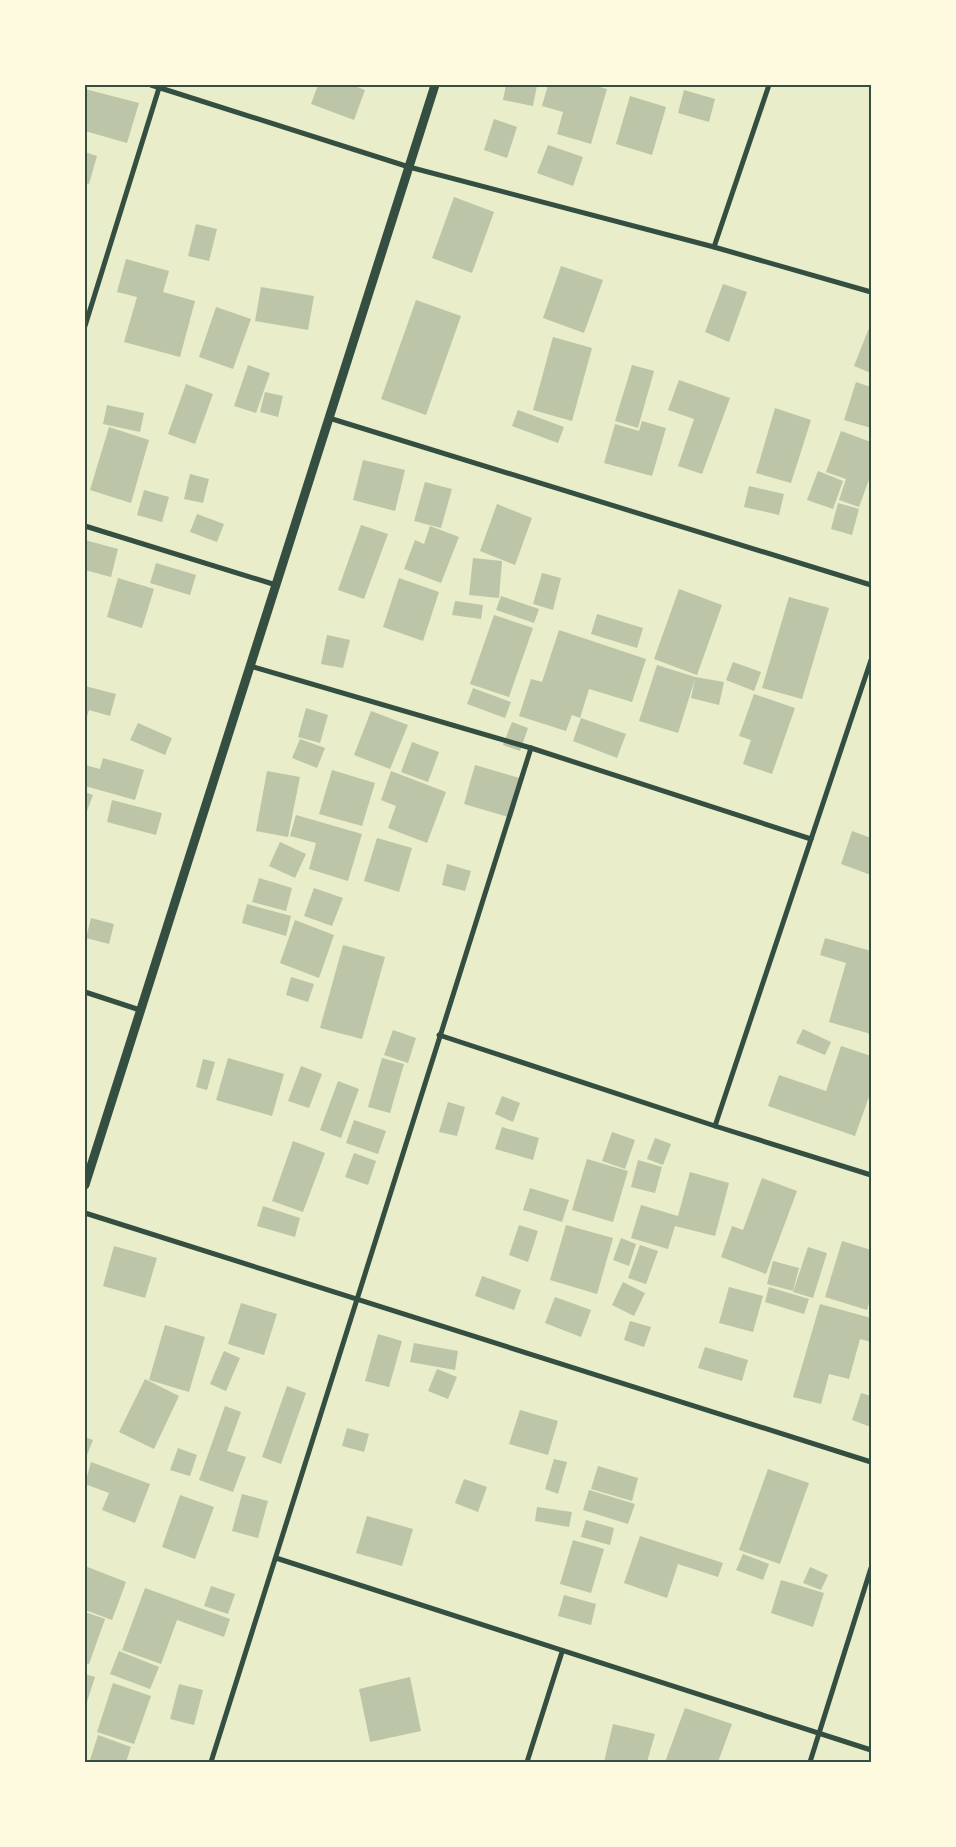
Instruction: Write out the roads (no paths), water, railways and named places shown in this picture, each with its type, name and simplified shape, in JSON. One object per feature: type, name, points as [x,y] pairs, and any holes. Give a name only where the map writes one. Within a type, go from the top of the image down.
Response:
[{"type":"street","points":[[151,85],[409,167],[714,246],[871,292]]},
{"type":"street","points":[[85,1184],[435,85]]},
{"type":"street","points":[[714,246],[769,85]]},
{"type":"street","points":[[85,326],[159,88]]},
{"type":"street","points":[[329,418],[871,585]]},
{"type":"street","points":[[85,526],[276,585]]},
{"type":"street","points":[[715,1126],[871,660]]},
{"type":"street","points":[[250,666],[531,748],[811,839]]},
{"type":"street","points":[[210,1762],[531,748]]},
{"type":"street","points":[[85,992],[140,1010]]},
{"type":"street","points":[[439,1035],[871,1175]]},
{"type":"street","points":[[85,1213],[871,1462]]},
{"type":"street","points":[[276,1558],[562,1652],[871,1750]]},
{"type":"street","points":[[810,1762],[871,1568]]},
{"type":"street","points":[[527,1762],[562,1652]]}]
